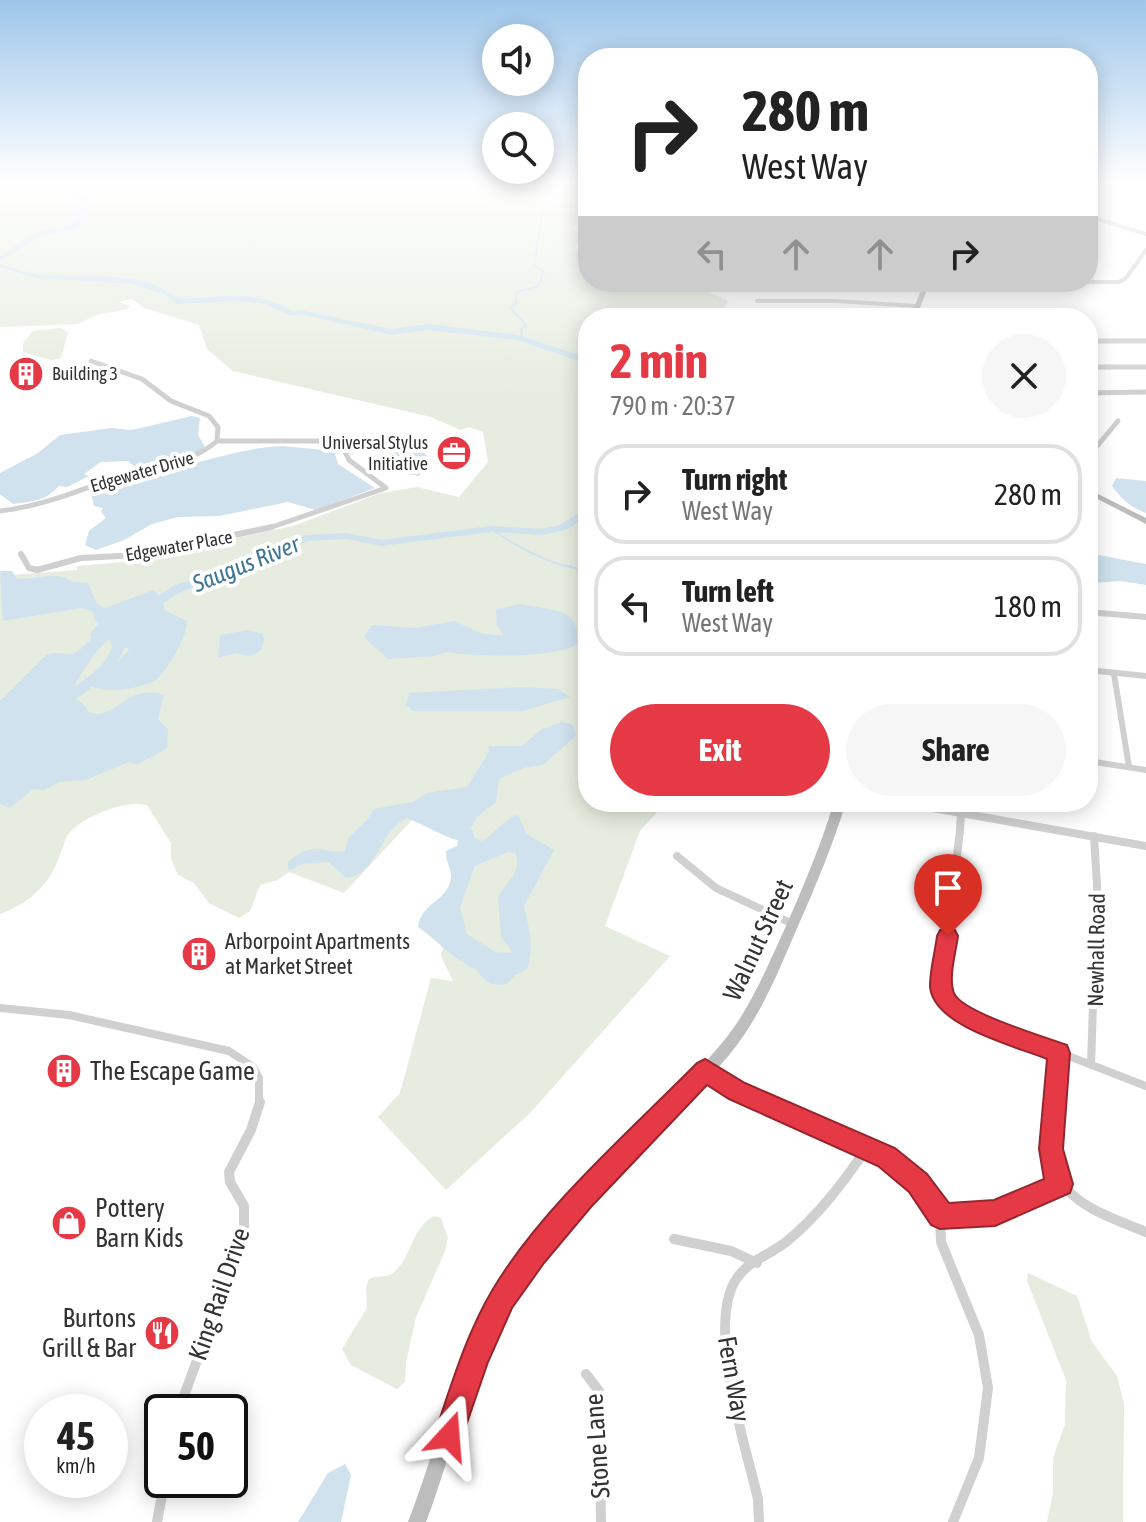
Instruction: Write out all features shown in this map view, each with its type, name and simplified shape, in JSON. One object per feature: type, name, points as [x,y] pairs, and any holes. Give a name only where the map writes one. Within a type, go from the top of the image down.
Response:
[{"type":"main road","points":[[917,306],[923,292]]},
{"type":"main road","points":[[1098,496],[1146,521]]},
{"type":"main road","name":"Walnut Street","points":[[417,1522],[475,1358],[503,1299],[534,1254],[582,1198],[727,1047],[764,994],[814,878],[837,812]]},
{"type":"street","points":[[1098,282],[1119,282],[1126,278],[1143,254]]},
{"type":"street","points":[[776,301],[881,301],[917,306]]},
{"type":"street","points":[[1098,341],[1146,341]]},
{"type":"street","name":"Edgewater Drive","points":[[0,511],[35,507],[129,473],[183,461],[201,455],[217,441],[218,427],[209,416],[168,400],[142,379],[91,361]]},
{"type":"street","points":[[1098,367],[1146,367]]},
{"type":"street","points":[[1098,393],[1146,392]]},
{"type":"street","points":[[1098,445],[1118,421]]},
{"type":"street","name":"Edgewater Place","points":[[21,554],[29,568],[37,570],[84,557],[122,557],[169,550],[270,528],[386,488],[349,460],[342,446],[345,441],[217,441]]},
{"type":"street","points":[[1098,613],[1146,617]]},
{"type":"street","points":[[1098,672],[1146,676]]},
{"type":"street","points":[[1114,674],[1129,767]]},
{"type":"street","points":[[1098,762],[1146,770]]},
{"type":"street","points":[[955,812],[1146,846]]},
{"type":"street","points":[[961,813],[941,989],[948,1005],[965,1016],[1146,1086]]},
{"type":"street","name":"Newhall Road","points":[[1091,1065],[1097,886],[1094,836]]},
{"type":"street","points":[[677,856],[689,870],[722,891],[793,924]]},
{"type":"street","name":"King Rail Drive","points":[[0,1008],[69,1015],[229,1051],[242,1055],[257,1070],[261,1083],[258,1107],[247,1141],[228,1172],[230,1182],[245,1207],[244,1233],[185,1394]]},
{"type":"street","points":[[1059,1053],[1051,1149],[1057,1180],[1077,1201],[1146,1232]]},
{"type":"street","points":[[705,1070],[737,1091],[886,1157],[918,1183],[940,1212],[941,1242],[979,1335],[988,1388],[979,1458],[953,1522]]},
{"type":"street","name":"Fern Way","points":[[759,1522],[758,1499],[724,1351],[724,1316],[736,1279],[788,1240],[836,1194],[866,1149]]},
{"type":"street","points":[[940,1216],[995,1213],[1061,1184]]},
{"type":"street","points":[[674,1239],[731,1251],[757,1263]]},
{"type":"street","name":"Stone Lane","points":[[586,1374],[599,1391],[601,1522]]},
{"type":"street","points":[[157,1522],[162,1498]]},
{"type":"shaded area","points":[[0,254],[578,254],[578,292],[708,292],[729,301],[724,308],[578,308],[578,812],[657,812],[640,831],[605,926],[670,956],[531,1112],[446,1190],[378,1117],[400,1093],[431,978],[453,981],[441,956],[465,850],[455,830],[412,820],[344,893],[289,872],[278,880],[260,885],[250,911],[239,918],[209,903],[194,883],[178,875],[171,859],[171,843],[147,805],[128,805],[96,814],[78,825],[65,841],[42,887],[27,900],[0,914],[0,576],[77,570],[77,566],[123,562],[293,526],[381,493],[417,487],[459,497],[488,462],[483,432],[469,427],[460,430],[431,417],[233,371],[207,349],[199,325],[144,308],[132,299],[118,302],[130,306],[127,309],[96,315],[78,324],[0,327]]},
{"type":"shaded area","points":[[60,328],[68,332],[61,358],[51,360],[23,352],[23,343],[33,331]]},
{"type":"shaded area","points":[[434,1216],[441,1218],[448,1238],[416,1317],[405,1382],[397,1389],[351,1365],[342,1349],[367,1308],[366,1287],[369,1279],[393,1273],[426,1221]]},
{"type":"shaded area","points":[[1028,1273],[1077,1296],[1092,1342],[1117,1376],[1124,1404],[1123,1522],[1047,1522],[1053,1493],[1053,1458],[1065,1424],[1066,1380],[1027,1281]]},
{"type":"water","points":[[192,416],[200,418],[198,435],[205,447],[193,455],[135,467],[128,461],[101,462],[84,474],[89,476],[67,487],[59,486],[43,498],[32,501],[13,504],[0,494],[0,473],[38,453],[60,435],[111,428],[132,430]]},
{"type":"water","points":[[283,446],[334,451],[338,464],[375,488],[316,510],[288,502],[219,516],[178,517],[152,524],[124,540],[96,550],[85,545],[89,531],[106,518],[101,512],[103,508],[94,506],[91,492],[144,474]]},
{"type":"water","points":[[393,447],[424,453],[431,460],[419,476],[403,473],[390,460],[389,452]]},
{"type":"water","points":[[1116,478],[1146,481],[1146,513],[1119,495],[1112,486]]},
{"type":"water","points":[[1098,555],[1146,564],[1146,585],[1120,581],[1098,583]]},
{"type":"water","points":[[0,571],[12,571],[17,579],[53,576],[88,583],[97,604],[105,608],[154,590],[163,602],[164,610],[187,621],[176,653],[154,681],[122,690],[91,686],[93,673],[109,669],[129,651],[128,648],[113,647],[109,639],[89,663],[73,690],[88,711],[100,714],[141,694],[164,695],[158,719],[168,729],[167,748],[137,765],[129,762],[86,780],[59,782],[44,790],[33,789],[10,808],[0,804],[0,701],[46,655],[77,652],[92,638],[90,634],[99,623],[94,619],[93,612],[82,608],[3,621]]},
{"type":"water","points":[[521,604],[568,616],[577,631],[577,644],[566,649],[533,654],[493,656],[446,652],[435,656],[388,659],[364,637],[372,625],[414,628],[455,621],[480,633],[504,636],[497,625],[496,609]]},
{"type":"water","points":[[248,630],[263,634],[264,642],[259,651],[249,656],[236,653],[218,658],[220,635]]},
{"type":"water","points":[[524,687],[559,689],[570,697],[523,711],[413,711],[406,705],[409,693]]},
{"type":"water","points":[[561,722],[572,724],[576,736],[543,765],[523,768],[499,779],[496,802],[477,817],[471,828],[475,838],[482,841],[508,819],[518,815],[527,834],[554,850],[524,906],[531,945],[527,969],[507,984],[488,982],[476,969],[459,960],[418,927],[424,912],[447,889],[451,874],[446,851],[457,846],[458,840],[407,818],[390,832],[372,861],[357,875],[346,878],[329,862],[302,864],[288,869],[288,862],[311,849],[345,851],[349,837],[374,809],[413,802],[427,793],[467,787],[489,752],[488,746],[522,746],[541,730]],"holes":[[[508,852],[515,853],[516,870],[498,897],[501,937],[511,953],[495,952],[467,934],[460,907],[475,866]]]},
{"type":"water","points":[[345,1464],[351,1475],[341,1522],[298,1522],[328,1473]]},
{"type":"waterway","name":"Saugus River","points":[[0,259],[8,254]]},
{"type":"waterway","points":[[522,339],[521,329],[526,325],[510,307],[516,304],[516,292],[538,286],[544,272],[534,265],[536,254]]},
{"type":"waterway","name":"Saugus River","points":[[0,266],[37,276],[132,282],[151,286],[177,302],[237,299],[267,302],[291,314],[299,312],[392,332],[429,327],[518,338],[578,358]]},
{"type":"waterway","name":"Saugus River","points":[[144,609],[179,588],[243,568],[305,538],[347,536],[381,543],[491,529],[542,532],[562,528],[578,518]]},
{"type":"waterway","points":[[491,529],[537,556],[578,568]]},
{"type":"waterway","name":"Saugus River","points":[[58,703],[109,664],[123,633]]},
{"type":"place","name":"Building 3","points":[[26,374]]},
{"type":"place","name":"Universal Stylus Initiative","points":[[454,453]]},
{"type":"place","name":"Arborpoint Apartments at Market Street","points":[[199,954]]},
{"type":"place","name":"The Escape Game","points":[[64,1071]]},
{"type":"place","name":"Pottery Barn Kids","points":[[69,1223]]},
{"type":"place","name":"Burtons Grill & Bar","points":[[162,1333]]},
{"type":"route","points":[[449,1436],[475,1358],[503,1299],[534,1254],[582,1198],[705,1070],[737,1091],[886,1157],[918,1183],[940,1216],[995,1213],[1061,1184],[1057,1180],[1051,1149],[1059,1053],[983,1024],[948,1005],[941,989],[948,936]]}]
